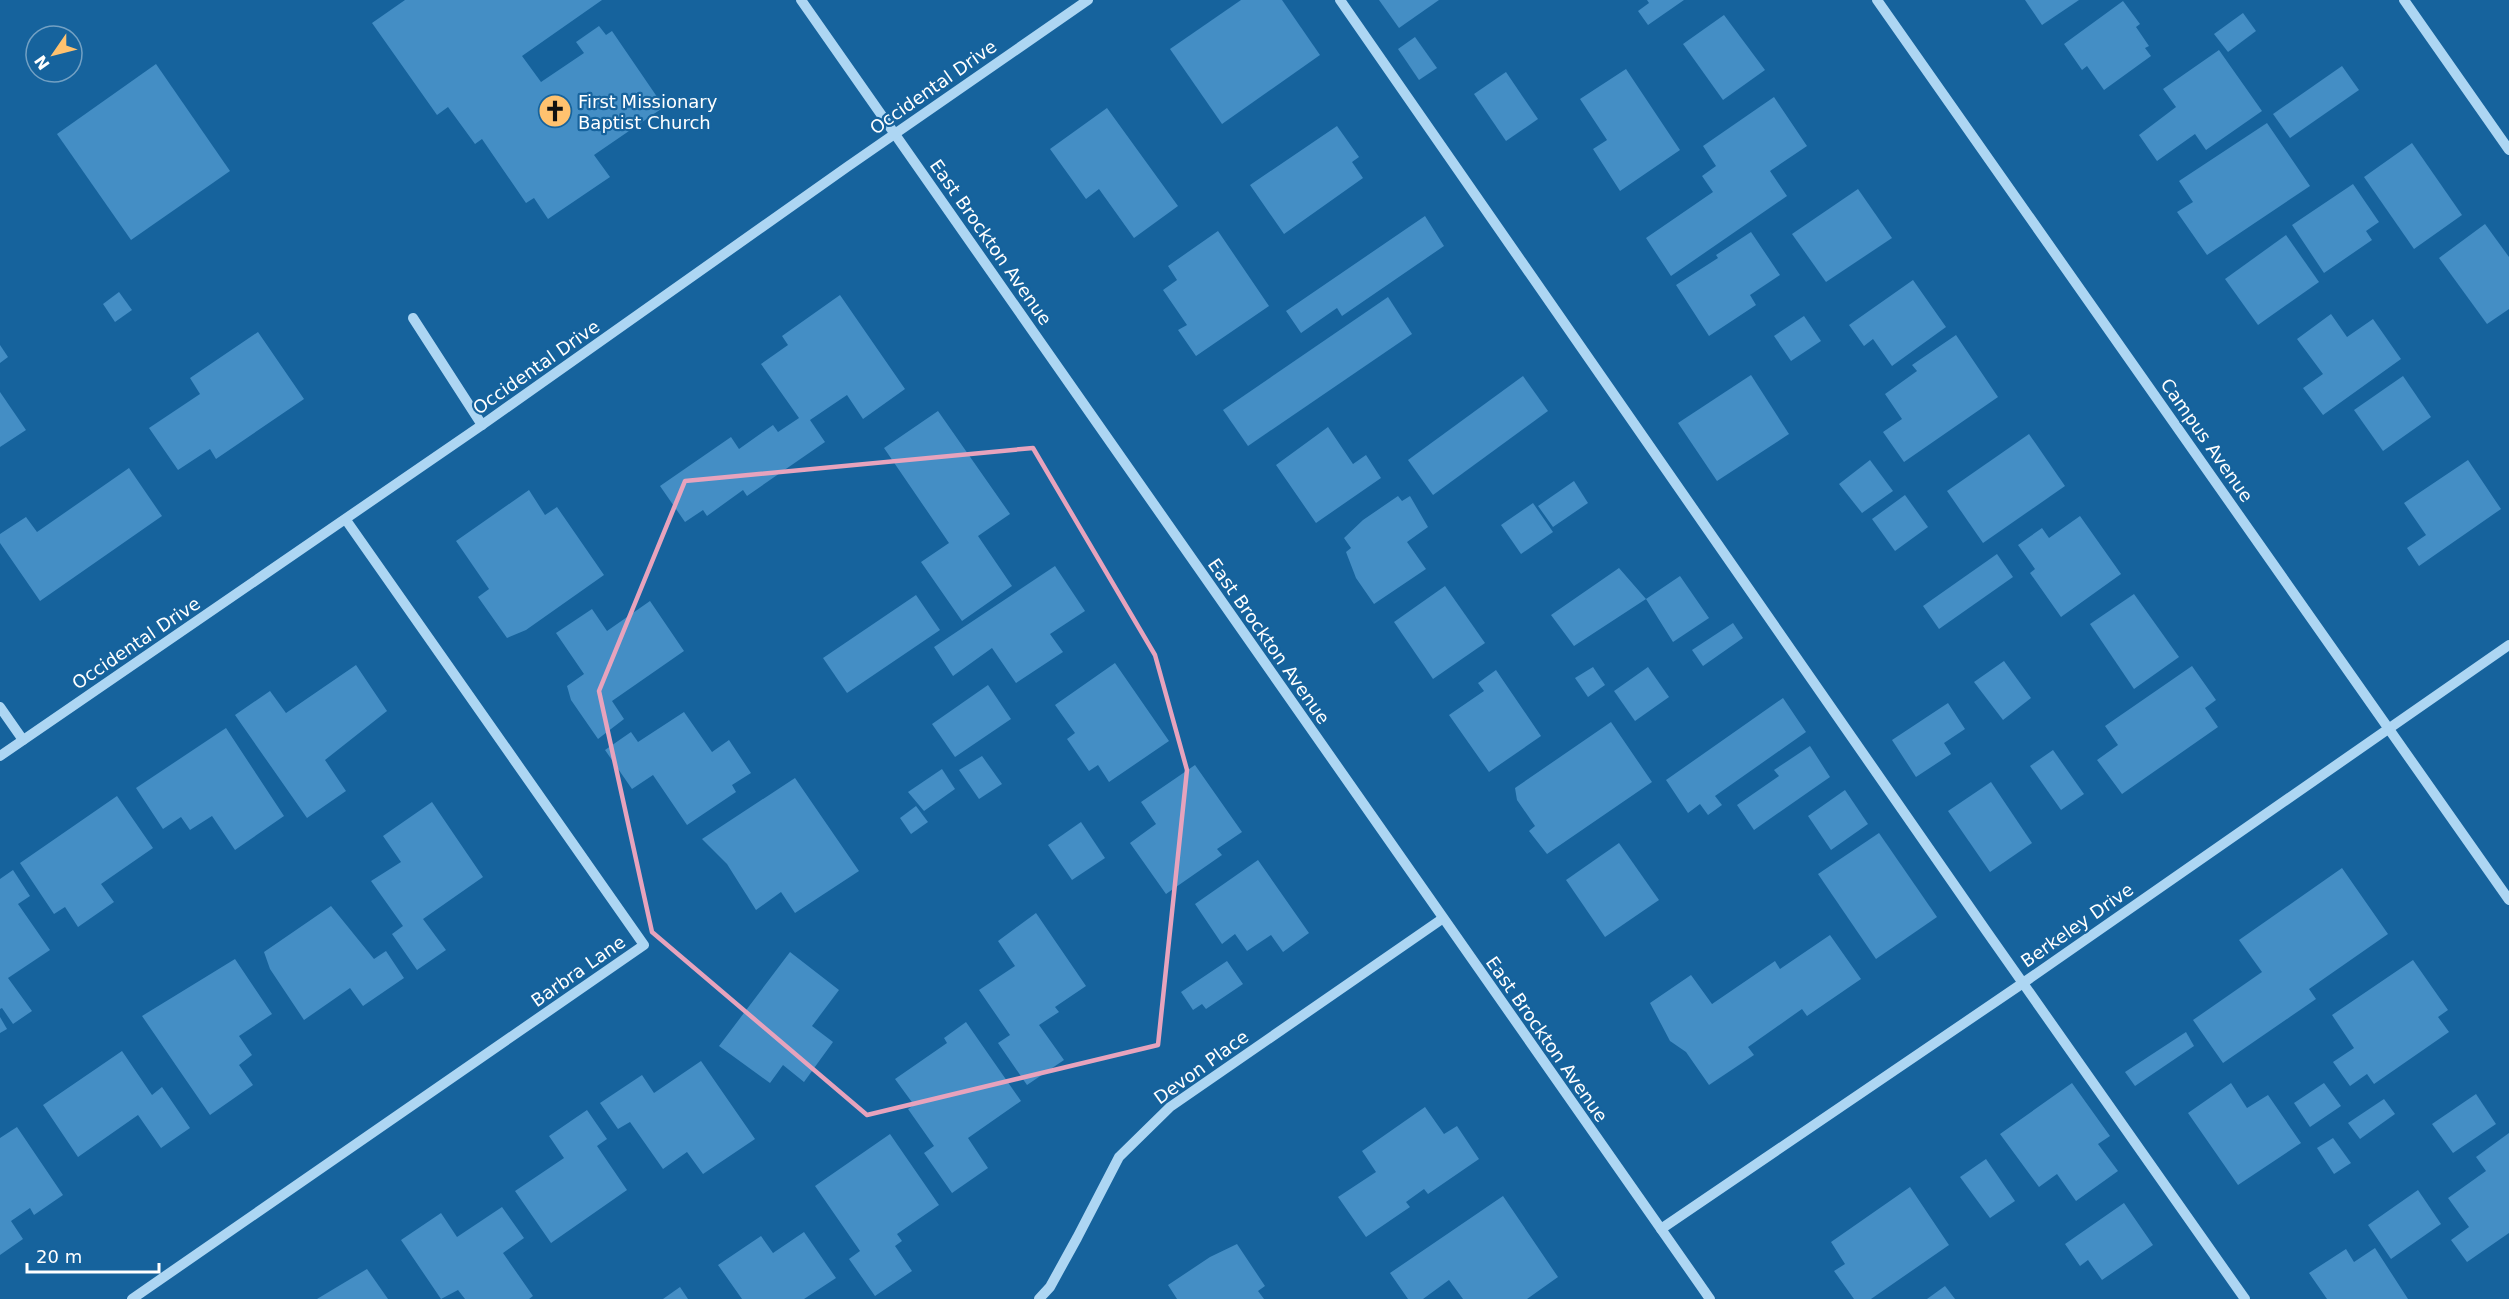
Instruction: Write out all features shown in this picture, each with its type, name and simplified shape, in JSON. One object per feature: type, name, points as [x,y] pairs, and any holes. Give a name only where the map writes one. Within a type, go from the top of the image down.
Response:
[{"type":"street","name":"East Brockton Avenue","points":[[801,0],[1710,1299]]},
{"type":"street","name":"Occidental Drive","points":[[0,756],[346,520],[895,133],[1088,0]]},
{"type":"street","points":[[1340,0],[2245,1299]]},
{"type":"street","name":"Campus Avenue","points":[[1877,0],[2509,900]]},
{"type":"street","points":[[2404,0],[2509,150]]},
{"type":"street","points":[[413,318],[482,425]]},
{"type":"street","name":"Barbra Lane","points":[[132,1299],[644,945],[346,520]]},
{"type":"street","name":"Berkeley Drive","points":[[1661,1229],[2023,983],[2509,645]]},
{"type":"street","points":[[0,707],[23,740]]},
{"type":"street","name":"Devon Place","points":[[1039,1299],[1050,1287],[1072,1248],[1119,1157],[1170,1107],[1442,919]]},
{"type":"highlighted area","points":[[1033,448],[1155,655],[1187,770],[1158,1045],[867,1115],[652,932],[599,691],[685,481]]},
{"type":"building","name":"First Missionary Baptist Church","points":[[405,0],[602,0],[522,56],[541,82],[584,53],[576,42],[599,26],[606,35],[612,31],[664,107],[594,155],[610,177],[548,219],[534,198],[526,203],[482,139],[475,144],[448,107],[437,115],[372,23]]},
{"type":"building","points":[[1241,0],[1282,0],[1320,55],[1222,124],[1170,49]]},
{"type":"building","points":[[1379,0],[1439,0],[1399,28]]},
{"type":"building","points":[[1647,0],[1684,0],[1648,25],[1638,11],[1649,3]]},
{"type":"building","points":[[2025,0],[2079,0],[2042,25]]},
{"type":"building","points":[[2123,1],[2140,24],[2136,27],[2149,46],[2145,48],[2151,56],[2104,90],[2087,66],[2082,70],[2064,44]]},
{"type":"building","points":[[2243,13],[2256,31],[2228,52],[2214,34]]},
{"type":"building","points":[[1724,15],[1765,70],[1723,100],[1683,44]]},
{"type":"building","points":[[1415,37],[1437,68],[1419,80],[1398,49]]},
{"type":"building","points":[[2219,50],[2262,111],[2206,150],[2195,134],[2157,161],[2139,135],[2176,107],[2163,89]]},
{"type":"building","points":[[156,64],[230,171],[131,240],[57,134]]},
{"type":"building","points":[[2342,66],[2359,90],[2290,138],[2273,114]]},
{"type":"building","points":[[1626,69],[1680,150],[1620,191],[1593,149],[1607,140],[1580,99]]},
{"type":"building","points":[[1506,72],[1538,119],[1506,141],[1474,94]]},
{"type":"building","points":[[1774,97],[1807,146],[1770,171],[1787,196],[1671,276],[1646,238],[1713,192],[1702,176],[1716,166],[1703,146]]},
{"type":"building","points":[[1107,108],[1178,206],[1134,238],[1099,189],[1086,199],[1050,149]]},
{"type":"building","points":[[2267,123],[2310,186],[2207,255],[2177,212],[2193,202],[2179,181]]},
{"type":"building","points":[[1337,126],[1359,157],[1352,162],[1363,178],[1284,234],[1250,185]]},
{"type":"building","points":[[2412,143],[2462,215],[2414,249],[2364,177]]},
{"type":"building","points":[[2353,184],[2379,222],[2366,231],[2372,240],[2324,273],[2292,225]]},
{"type":"building","points":[[1858,189],[1892,238],[1826,282],[1792,234]]},
{"type":"building","points":[[1425,216],[1444,246],[1342,316],[1337,308],[1301,333],[1286,311]]},
{"type":"building","points":[[2485,224],[2509,257],[2509,309],[2487,324],[2439,258]]},
{"type":"building","points":[[1218,231],[1269,306],[1196,356],[1178,330],[1187,325],[1163,290],[1177,280],[1168,266]]},
{"type":"building","points":[[1751,232],[1780,275],[1750,295],[1756,305],[1709,336],[1676,285],[1718,258],[1716,255]]},
{"type":"building","points":[[2286,235],[2319,282],[2258,325],[2225,279]]},
{"type":"building","points":[[1913,280],[1946,327],[1892,366],[1873,339],[1864,346],[1849,325]]},
{"type":"building","points":[[119,292],[132,310],[115,322],[103,304]]},
{"type":"building","points":[[840,295],[905,389],[863,419],[847,395],[810,420],[825,442],[747,496],[743,490],[707,516],[703,510],[685,522],[660,486],[731,437],[739,449],[773,425],[778,432],[799,418],[761,364],[788,345],[782,336]]},
{"type":"building","points":[[1388,297],[1412,334],[1248,446],[1223,410]]},
{"type":"building","points":[[2331,314],[2347,337],[2373,319],[2401,359],[2323,415],[2303,388],[2323,374],[2297,339]]},
{"type":"building","points":[[1804,316],[1821,341],[1791,361],[1774,336]]},
{"type":"building","points":[[258,332],[304,399],[216,459],[210,449],[178,470],[149,428],[200,394],[190,378]]},
{"type":"building","points":[[1956,335],[1998,397],[1904,462],[1883,432],[1902,419],[1885,394],[1917,371],[1912,365]]},
{"type":"building","points":[[0,345],[8,357],[0,363]]},
{"type":"building","points":[[1751,375],[1789,434],[1717,481],[1678,423]]},
{"type":"building","points":[[1523,376],[1548,411],[1433,495],[1408,460]]},
{"type":"building","points":[[2403,376],[2431,417],[2383,451],[2354,410]]},
{"type":"building","points":[[0,392],[26,430],[0,447]]},
{"type":"building","points":[[938,411],[1010,514],[978,536],[1012,586],[962,621],[921,562],[949,543],[884,448]]},
{"type":"building","points":[[1328,427],[1353,464],[1366,455],[1381,478],[1316,523],[1276,465]]},
{"type":"building","points":[[2029,434],[2065,486],[1983,543],[1947,491]]},
{"type":"building","points":[[1870,460],[1893,491],[1862,513],[1839,484]]},
{"type":"building","points":[[2468,460],[2501,509],[2419,566],[2407,548],[2426,535],[2404,503]]},
{"type":"building","points":[[129,468],[162,516],[40,601],[0,543],[0,534],[26,517],[37,532]]},
{"type":"building","points":[[1574,481],[1588,503],[1553,527],[1538,506]]},
{"type":"building","points":[[529,490],[545,515],[557,507],[604,575],[526,630],[507,638],[478,597],[489,589],[456,541]]},
{"type":"building","points":[[1905,495],[1928,527],[1895,551],[1872,519]]},
{"type":"building","points":[[1398,496],[1402,501],[1410,496],[1428,527],[1407,542],[1426,569],[1374,604],[1356,578],[1346,552],[1351,548],[1344,538],[1363,520]]},
{"type":"building","points":[[1533,503],[1553,532],[1521,554],[1501,525]]},
{"type":"building","points":[[2080,516],[2121,574],[2061,617],[2030,573],[2035,569],[2018,545],[2042,528],[2049,538]]},
{"type":"building","points":[[1997,554],[2013,577],[1939,629],[1923,606]]},
{"type":"building","points":[[1055,566],[1085,611],[1050,634],[1063,652],[1016,683],[992,648],[953,676],[934,647]]},
{"type":"building","points":[[1619,568],[1646,599],[1574,646],[1551,615]]},
{"type":"building","points":[[1680,576],[1709,618],[1673,642],[1646,599]]},
{"type":"building","points":[[1445,586],[1485,643],[1433,679],[1394,622]]},
{"type":"building","points":[[2134,594],[2179,657],[2134,689],[2090,624]]},
{"type":"building","points":[[916,595],[940,630],[847,693],[823,658]]},
{"type":"building","points":[[650,601],[684,651],[612,701],[624,719],[598,739],[571,700],[567,686],[584,674],[556,633],[592,609],[607,631]]},
{"type":"building","points":[[1733,623],[1743,638],[1703,666],[1692,650]]},
{"type":"building","points":[[2004,661],[2031,698],[2003,720],[1974,682]]},
{"type":"building","points":[[1115,663],[1169,741],[1109,782],[1098,765],[1089,771],[1067,739],[1075,733],[1055,705]]},
{"type":"building","points":[[356,665],[387,711],[325,760],[346,791],[307,818],[235,715],[270,691],[286,713]]},
{"type":"building","points":[[2192,666],[2216,700],[2205,708],[2218,727],[2122,794],[2097,760],[2118,745],[2105,726]]},
{"type":"building","points":[[1593,667],[1605,685],[1588,697],[1575,678]]},
{"type":"building","points":[[1648,667],[1669,697],[1635,721],[1614,691]]},
{"type":"building","points":[[1496,670],[1541,736],[1489,772],[1449,715],[1484,691],[1478,683]]},
{"type":"building","points":[[988,685],[1011,719],[955,757],[932,724]]},
{"type":"building","points":[[1783,698],[1806,732],[1715,796],[1722,805],[1708,815],[1700,804],[1688,813],[1666,780]]},
{"type":"building","points":[[1948,703],[1965,729],[1944,743],[1951,754],[1916,777],[1892,740]]},
{"type":"building","points":[[684,712],[712,752],[729,740],[751,773],[732,785],[736,792],[687,825],[653,775],[632,789],[605,750],[631,732],[638,742]]},
{"type":"building","points":[[1611,722],[1652,782],[1547,854],[1529,831],[1535,826],[1517,800],[1515,788]]},
{"type":"building","points":[[226,728],[284,816],[235,850],[212,816],[190,830],[181,817],[163,829],[136,788]]},
{"type":"building","points":[[1810,746],[1830,777],[1754,830],[1737,805],[1779,776],[1774,770]]},
{"type":"building","points":[[2053,750],[2084,794],[2061,810],[2030,766]]},
{"type":"building","points":[[982,756],[1002,784],[979,799],[959,770]]},
{"type":"building","points":[[1195,765],[1242,832],[1217,849],[1222,855],[1166,894],[1130,843],[1156,824],[1141,802]]},
{"type":"building","points":[[942,769],[955,789],[924,811],[908,792]]},
{"type":"building","points":[[795,778],[859,871],[795,913],[781,892],[756,910],[727,864],[702,839]]},
{"type":"building","points":[[1991,782],[2032,843],[1990,872],[1948,811]]},
{"type":"building","points":[[1845,790],[1868,824],[1831,850],[1808,816]]},
{"type":"building","points":[[117,796],[153,848],[101,884],[114,902],[78,927],[65,907],[54,914],[20,863]]},
{"type":"building","points":[[432,802],[483,877],[423,919],[446,950],[417,970],[392,934],[403,926],[371,881],[401,862],[383,836]]},
{"type":"building","points":[[916,806],[928,822],[911,834],[900,818]]},
{"type":"building","points":[[1081,822],[1105,858],[1072,880],[1048,845]]},
{"type":"building","points":[[1879,833],[1937,917],[1876,959],[1818,874]]},
{"type":"building","points":[[1619,843],[1659,900],[1605,937],[1566,880]]},
{"type":"building","points":[[1258,860],[1309,933],[1283,952],[1271,935],[1247,951],[1235,934],[1222,944],[1195,904]]},
{"type":"building","points":[[2342,868],[2388,934],[2309,989],[2316,999],[2223,1063],[2193,1020],[2262,972],[2239,940]]},
{"type":"building","points":[[13,870],[30,896],[18,904],[50,950],[8,978],[32,1011],[13,1024],[2,1008],[0,1009],[0,879]]},
{"type":"building","points":[[331,906],[374,959],[386,951],[404,978],[363,1006],[350,988],[304,1020],[270,969],[264,952]]},
{"type":"building","points":[[1036,913],[1086,986],[1055,1007],[1059,1012],[1039,1025],[1064,1060],[1027,1085],[998,1043],[1010,1035],[979,990],[1015,966],[998,941]]},
{"type":"building","points":[[1830,935],[1861,979],[1807,1016],[1802,1009],[1748,1047],[1754,1055],[1709,1085],[1686,1052],[1670,1041],[1650,1003],[1691,975],[1712,1004],[1775,961],[1780,969]]},
{"type":"building","points":[[790,952],[839,990],[812,1026],[833,1042],[804,1082],[783,1065],[770,1083],[719,1046]]},
{"type":"building","points":[[235,959],[272,1014],[239,1036],[252,1055],[239,1065],[253,1085],[210,1115],[142,1016]]},
{"type":"building","points":[[2413,960],[2448,1010],[2438,1017],[2449,1032],[2374,1084],[2367,1074],[2350,1086],[2333,1062],[2354,1048],[2332,1015]]},
{"type":"building","points":[[1227,961],[1243,984],[1206,1009],[1202,1004],[1193,1010],[1181,992]]},
{"type":"building","points":[[0,1017],[7,1029],[0,1033]]},
{"type":"building","points":[[966,1022],[1021,1101],[968,1138],[988,1168],[952,1193],[924,1153],[934,1146],[908,1109],[914,1105],[895,1079],[947,1043],[944,1038]]},
{"type":"building","points":[[2186,1032],[2194,1046],[2135,1086],[2125,1072]]},
{"type":"building","points":[[122,1051],[152,1095],[162,1087],[190,1128],[161,1148],[138,1115],[78,1157],[43,1105]]},
{"type":"building","points":[[701,1061],[755,1139],[703,1174],[687,1152],[663,1169],[630,1122],[618,1129],[600,1103],[642,1075],[654,1093]]},
{"type":"building","points":[[2072,1083],[2110,1136],[2098,1144],[2118,1171],[2076,1201],[2057,1174],[2039,1187],[2000,1134]]},
{"type":"building","points":[[2231,1083],[2247,1108],[2268,1095],[2301,1143],[2238,1185],[2188,1113]]},
{"type":"building","points":[[2324,1083],[2341,1106],[2310,1127],[2294,1103]]},
{"type":"building","points":[[2476,1094],[2496,1124],[2453,1153],[2432,1124]]},
{"type":"building","points":[[2384,1099],[2395,1114],[2360,1139],[2348,1123]]},
{"type":"building","points":[[1425,1107],[1444,1134],[1457,1126],[1479,1159],[1428,1194],[1424,1189],[1406,1202],[1410,1207],[1366,1237],[1338,1197],[1376,1172],[1362,1151]]},
{"type":"building","points":[[587,1110],[607,1139],[597,1146],[627,1190],[551,1243],[515,1191],[564,1158],[549,1136]]},
{"type":"building","points":[[17,1127],[63,1195],[34,1215],[30,1208],[11,1221],[23,1239],[0,1255],[0,1138]]},
{"type":"building","points":[[2509,1133],[2509,1233],[2467,1262],[2451,1240],[2469,1227],[2448,1198],[2486,1171],[2476,1157]]},
{"type":"building","points":[[890,1134],[939,1205],[897,1234],[902,1241],[895,1246],[912,1271],[875,1296],[849,1259],[860,1251],[815,1186]]},
{"type":"building","points":[[2333,1138],[2351,1163],[2334,1174],[2317,1148]]},
{"type":"building","points":[[1986,1159],[2015,1201],[1990,1218],[1960,1177]]},
{"type":"building","points":[[1910,1187],[1949,1245],[1871,1299],[1854,1299],[1834,1271],[1845,1264],[1831,1242]]},
{"type":"building","points":[[2418,1190],[2441,1224],[2391,1259],[2368,1225]]},
{"type":"building","points":[[1503,1196],[1558,1277],[1527,1299],[1463,1299],[1449,1280],[1423,1299],[1408,1299],[1390,1273]]},
{"type":"building","points":[[2124,1203],[2153,1245],[2102,1280],[2088,1260],[2080,1266],[2065,1244]]},
{"type":"building","points":[[502,1207],[524,1238],[503,1253],[533,1296],[529,1299],[465,1299],[458,1290],[441,1299],[401,1240],[441,1213],[457,1237]]},
{"type":"building","points":[[804,1232],[836,1278],[804,1299],[742,1299],[718,1265],[761,1236],[773,1253]]},
{"type":"building","points":[[1237,1244],[1265,1286],[1258,1291],[1264,1299],[1177,1299],[1168,1285],[1210,1257]]},
{"type":"building","points":[[2375,1248],[2408,1299],[2327,1299],[2309,1273],[2346,1249],[2354,1262]]},
{"type":"building","points":[[367,1269],[388,1299],[317,1299]]},
{"type":"building","points":[[1945,1286],[1955,1299],[1927,1299]]},
{"type":"building","points":[[680,1287],[688,1299],[663,1299]]},
{"type":"place","name":"First Missionary Baptist Church","points":[[555,111]]}]
